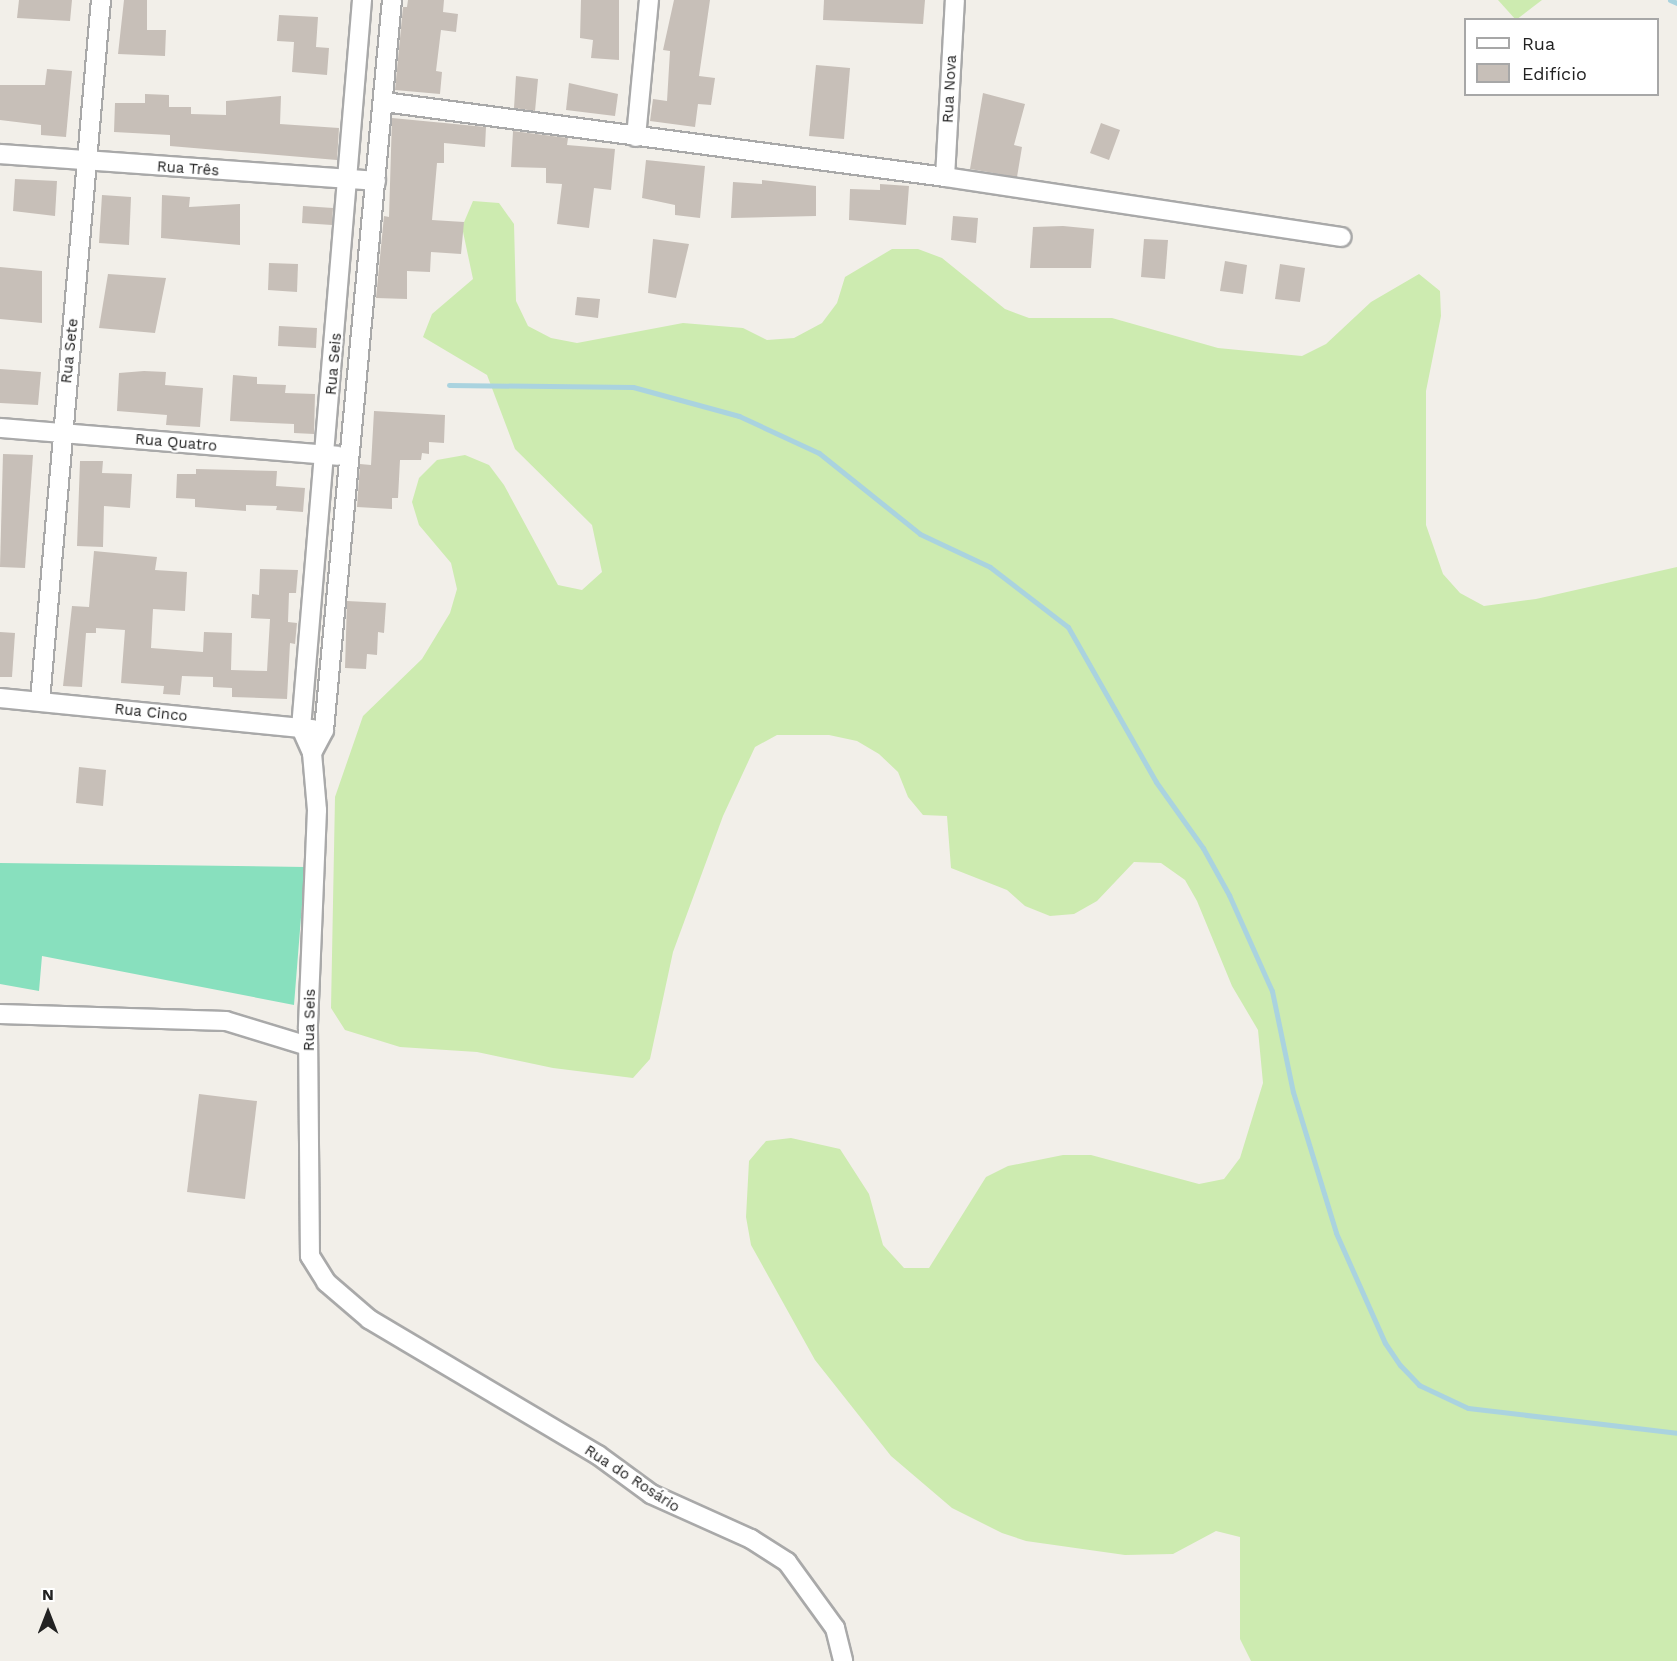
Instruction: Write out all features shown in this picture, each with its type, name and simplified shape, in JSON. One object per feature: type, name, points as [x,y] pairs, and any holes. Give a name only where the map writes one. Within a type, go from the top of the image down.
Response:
[{"type":"street","name":"Rua Sete","points":[[40,701],[61,434],[90,162],[101,0]]},
{"type":"street","name":"Rua Seis","points":[[301,728],[327,455],[362,0]]},
{"type":"street","points":[[312,753],[324,730],[352,457],[393,0]]},
{"type":"street","points":[[636,137],[649,0]]},
{"type":"street","name":"Rua Nova","points":[[945,177],[955,0]]},
{"type":"street","points":[[384,102],[945,177],[1341,237]]},
{"type":"street","name":"Rua Três","points":[[0,154],[376,182]]},
{"type":"street","name":"Rua Quatro","points":[[0,428],[352,457]]},
{"type":"street","name":"Rua Cinco","points":[[0,698],[324,730]]},
{"type":"street","points":[[301,728],[312,753]]},
{"type":"street","name":"Rua Seis","points":[[312,753],[316,899],[308,1046],[312,1150],[306,1235],[310,1256],[326,1282]]},
{"type":"street","points":[[0,1014],[226,1021],[308,1046]]},
{"type":"street","name":"Rua do Rosário","points":[[326,1282],[369,1319],[598,1455],[651,1494],[770,1549],[801,1576],[826,1614],[840,1642],[843,1661]]},
{"type":"green space","points":[[1498,0],[1542,0],[1519,18],[1514,18]]},
{"type":"green space","points":[[473,201],[499,203],[514,224],[516,301],[528,326],[551,338],[577,343],[683,323],[743,328],[767,340],[794,338],[822,323],[837,303],[845,277],[892,249],[918,249],[942,258],[1005,309],[1029,318],[1112,318],[1218,348],[1302,356],[1326,344],[1371,302],[1419,274],[1440,291],[1441,316],[1426,391],[1426,525],[1443,574],[1460,593],[1484,606],[1536,599],[1677,567],[1677,1661],[1251,1661],[1240,1639],[1240,1537],[1216,1531],[1173,1554],[1125,1555],[1026,1541],[1002,1533],[952,1508],[891,1456],[815,1360],[751,1245],[746,1217],[749,1161],[766,1141],[791,1138],[840,1149],[869,1194],[883,1245],[904,1268],[929,1268],[986,1177],[1008,1166],[1063,1155],[1091,1155],[1199,1184],[1224,1179],[1240,1158],[1263,1083],[1258,1030],[1232,986],[1197,901],[1185,880],[1161,863],[1134,862],[1097,901],[1074,914],[1050,916],[1025,906],[1007,890],[951,868],[947,816],[923,815],[908,797],[898,772],[879,754],[857,741],[829,735],[777,735],[755,747],[723,816],[673,952],[650,1059],[633,1078],[553,1068],[477,1052],[400,1047],[345,1030],[331,1008],[335,797],[363,716],[422,659],[450,613],[457,589],[451,563],[419,525],[412,502],[419,478],[437,460],[465,455],[489,465],[504,485],[558,585],[582,590],[602,572],[592,525],[515,449],[487,375],[423,337],[432,314],[473,279],[462,227]]},
{"type":"green space","points":[[0,863],[305,867],[294,1005],[42,956],[39,991],[0,984]]},
{"type":"building","points":[[19,0],[72,0],[70,21],[17,18]]},
{"type":"building","points":[[124,0],[147,0],[147,30],[166,30],[165,56],[118,54]]},
{"type":"building","points":[[408,0],[444,0],[443,12],[458,14],[456,32],[441,30],[436,71],[442,72],[440,94],[395,90],[403,7],[407,7]]},
{"type":"building","points":[[581,0],[619,0],[619,60],[591,58],[593,40],[580,38]]},
{"type":"building","points":[[674,0],[710,0],[699,76],[715,78],[711,105],[698,104],[695,127],[650,121],[653,99],[667,101],[670,51],[663,50]]},
{"type":"building","points":[[824,0],[925,0],[923,24],[823,20]]},
{"type":"building","points":[[279,15],[318,17],[316,47],[329,48],[327,75],[292,72],[294,42],[277,41]]},
{"type":"building","points":[[816,65],[850,68],[844,139],[809,136]]},
{"type":"building","points":[[47,69],[72,71],[66,137],[41,135],[41,125],[0,120],[0,85],[45,85]]},
{"type":"building","points":[[516,76],[538,79],[535,111],[514,108]]},
{"type":"building","points":[[569,83],[618,94],[615,116],[566,110]]},
{"type":"building","points":[[983,93],[1025,104],[1014,145],[1022,147],[1017,177],[970,169]]},
{"type":"building","points":[[145,94],[169,95],[169,107],[191,107],[191,114],[226,115],[226,101],[281,96],[280,124],[339,128],[337,160],[170,146],[170,135],[114,132],[115,103],[145,103]]},
{"type":"building","points":[[392,118],[486,127],[485,147],[444,143],[444,163],[437,163],[432,220],[464,222],[461,254],[431,252],[430,272],[407,271],[407,299],[376,298],[384,216],[389,217]]},
{"type":"building","points":[[1101,123],[1120,130],[1109,160],[1090,153]]},
{"type":"building","points":[[513,131],[568,138],[567,145],[615,149],[611,190],[594,188],[589,228],[557,224],[562,184],[546,183],[546,168],[511,167]]},
{"type":"building","points":[[646,160],[705,166],[700,218],[675,215],[675,205],[642,198]]},
{"type":"building","points":[[15,179],[57,181],[55,216],[13,211]]},
{"type":"building","points":[[762,180],[816,186],[816,216],[731,218],[733,182],[762,184]]},
{"type":"building","points":[[880,184],[909,186],[906,225],[849,220],[850,189],[880,190]]},
{"type":"building","points":[[102,195],[131,197],[129,245],[99,243]]},
{"type":"building","points":[[162,195],[190,197],[189,207],[240,204],[240,245],[161,238]]},
{"type":"building","points":[[303,206],[333,208],[332,225],[302,223]]},
{"type":"building","points":[[953,216],[978,218],[976,243],[951,240]]},
{"type":"building","points":[[1063,226],[1094,229],[1091,268],[1030,268],[1033,227]]},
{"type":"building","points":[[653,239],[689,244],[676,298],[648,293]]},
{"type":"building","points":[[1144,239],[1168,240],[1165,279],[1141,277]]},
{"type":"building","points":[[1225,261],[1247,265],[1243,294],[1220,291]]},
{"type":"building","points":[[269,263],[298,264],[297,292],[268,290]]},
{"type":"building","points":[[1280,264],[1305,268],[1300,302],[1275,299]]},
{"type":"building","points":[[0,267],[42,271],[42,323],[0,319]]},
{"type":"building","points":[[108,274],[166,278],[155,333],[99,328]]},
{"type":"building","points":[[577,297],[600,299],[598,318],[575,315]]},
{"type":"building","points":[[279,326],[317,328],[316,348],[278,346]]},
{"type":"building","points":[[0,369],[41,372],[38,405],[0,403]]},
{"type":"building","points":[[166,372],[165,385],[203,388],[200,427],[166,425],[167,415],[117,411],[119,373]]},
{"type":"building","points":[[233,375],[257,377],[257,384],[286,385],[285,393],[315,394],[314,434],[294,433],[294,424],[230,421]]},
{"type":"building","points":[[374,411],[445,415],[444,443],[429,442],[429,454],[422,453],[421,460],[400,460],[398,498],[392,498],[392,509],[357,507],[360,464],[371,465]]},
{"type":"building","points":[[3,454],[33,455],[25,568],[0,567]]},
{"type":"building","points":[[80,461],[103,461],[102,473],[132,474],[130,508],[104,506],[103,547],[77,546]]},
{"type":"building","points":[[196,469],[277,471],[276,486],[305,488],[303,512],[276,510],[277,506],[246,505],[246,511],[195,507],[195,499],[176,498],[177,474],[196,474]]},
{"type":"building","points":[[94,551],[157,557],[155,570],[187,572],[185,611],[153,609],[151,648],[203,652],[204,632],[232,633],[231,670],[267,671],[270,619],[251,618],[252,594],[259,595],[260,569],[298,570],[296,593],[289,593],[288,622],[297,623],[295,644],[290,643],[287,699],[232,697],[232,688],[213,687],[213,677],[182,676],[180,695],[163,694],[164,686],[121,683],[125,630],[96,628],[96,633],[86,633],[82,687],[63,686],[72,606],[89,607]]},
{"type":"building","points":[[347,601],[386,603],[384,633],[378,632],[377,655],[367,654],[366,669],[345,668]]},
{"type":"building","points":[[0,632],[15,633],[12,677],[0,677]]},
{"type":"building","points":[[79,767],[106,770],[103,806],[76,803]]},
{"type":"building","points":[[199,1094],[257,1101],[245,1199],[187,1192]]},
{"type":"waterway","points":[[1670,0],[1677,3]]},
{"type":"waterway","points":[[449,385],[633,387],[739,416],[819,453],[920,534],[990,567],[1068,627],[1156,782],[1203,848],[1229,895],[1272,991],[1293,1092],[1336,1233],[1385,1343],[1400,1365],[1419,1385],[1468,1408],[1677,1433]]}]
